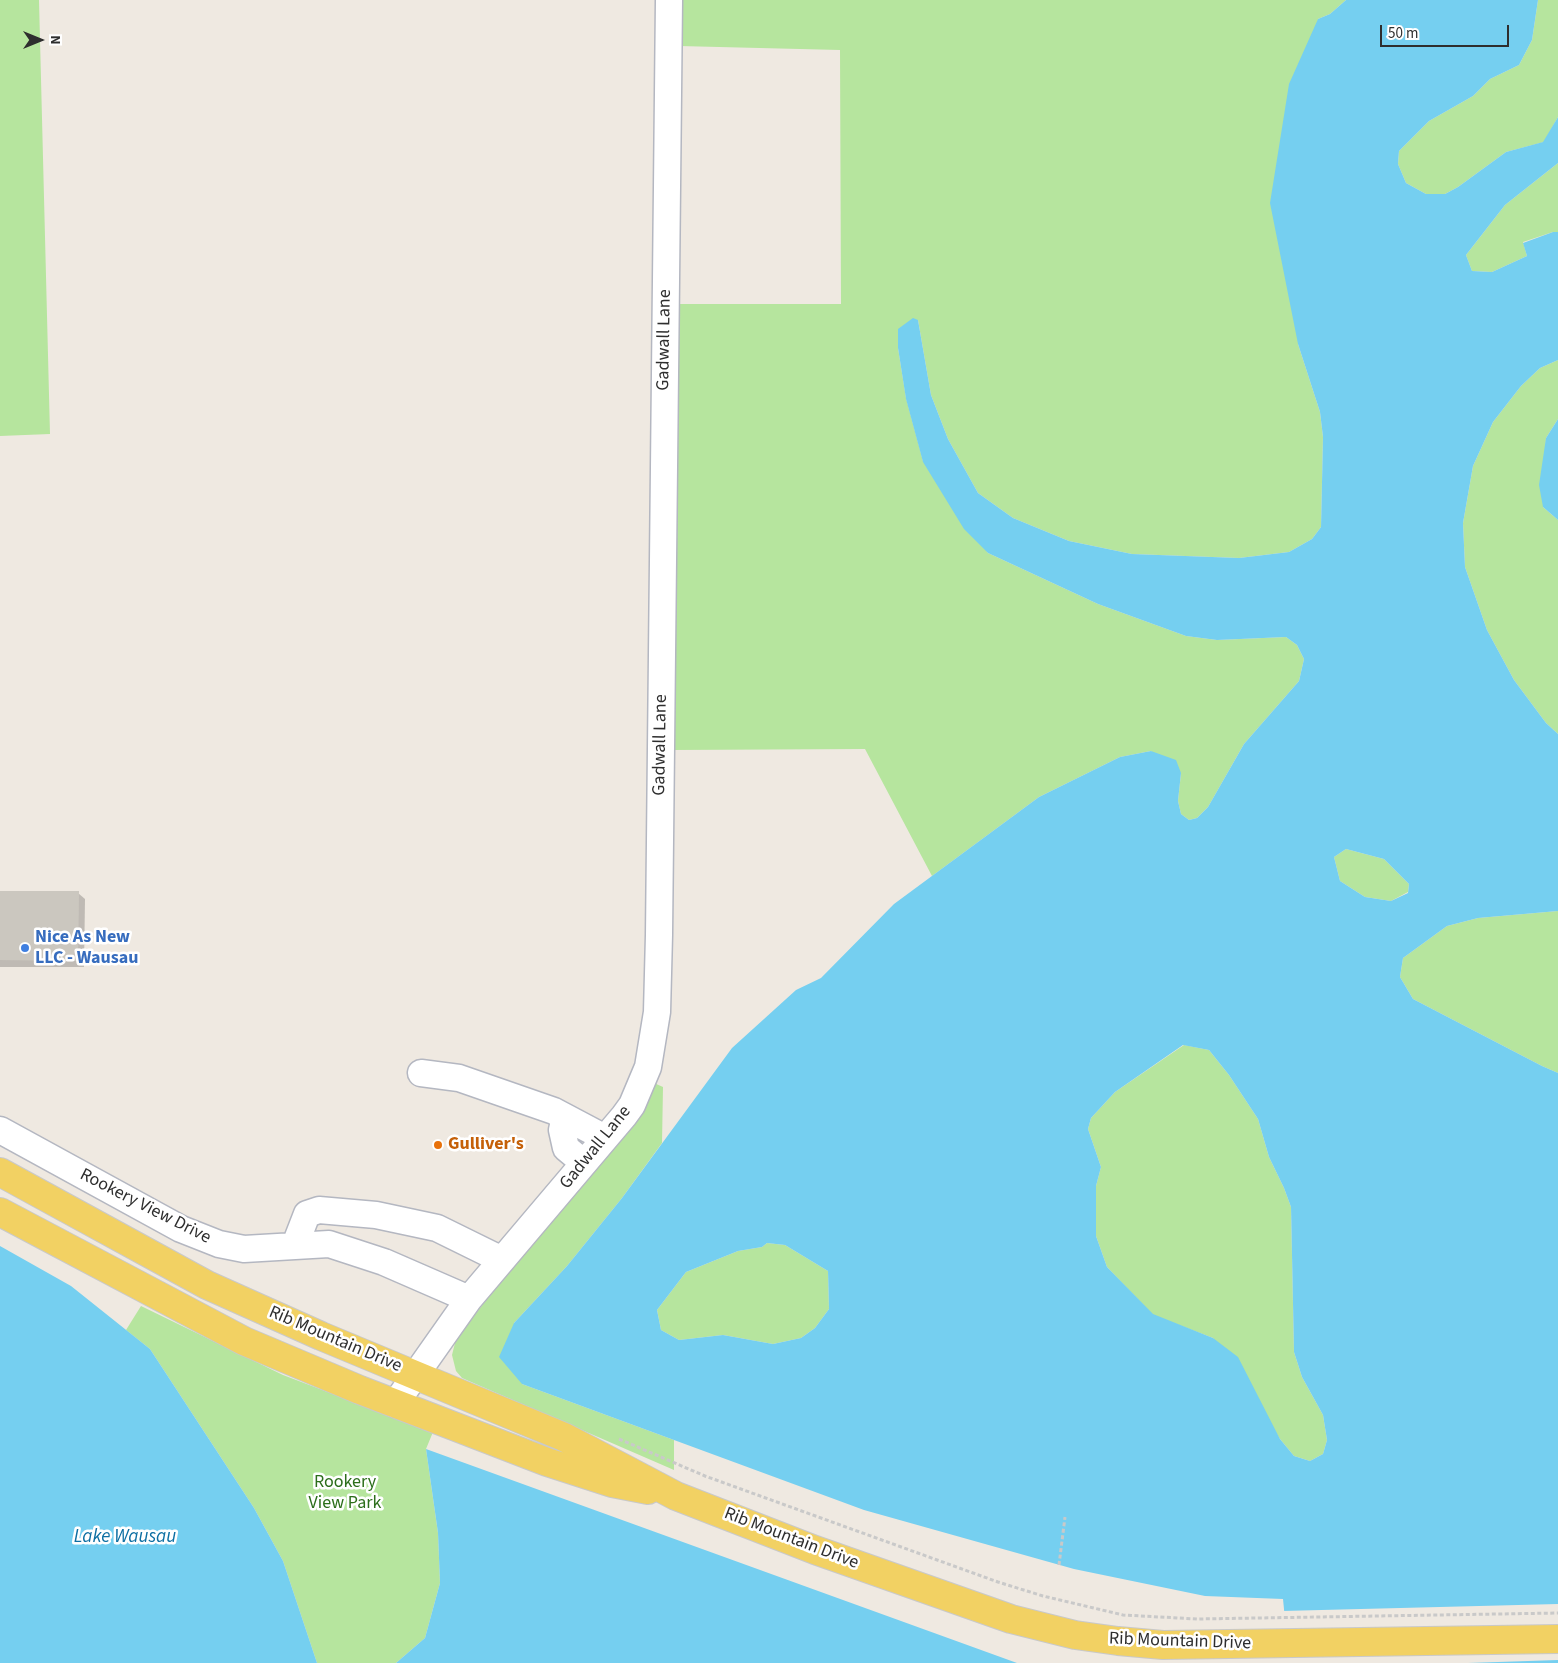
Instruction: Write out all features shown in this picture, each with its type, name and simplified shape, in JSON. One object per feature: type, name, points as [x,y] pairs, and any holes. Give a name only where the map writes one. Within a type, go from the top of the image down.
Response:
[{"type":"main road","name":"Rib Mountain Drive","points":[[0,1172],[207,1285],[321,1336],[564,1437],[676,1496],[815,1550],[982,1609],[1041,1627],[1090,1638],[1168,1645],[1558,1639]]},
{"type":"main road","name":"Rib Mountain Drive","points":[[0,1212],[244,1341],[395,1404],[589,1476],[612,1483],[676,1496]]},
{"type":"street","name":"Gadwall Lane","points":[[395,1404],[414,1374],[469,1299],[632,1105],[645,1078],[648,1067],[657,1012],[660,908],[670,0]]},
{"type":"street","points":[[421,1073],[459,1078],[554,1112],[605,1138]]},
{"type":"street","points":[[565,1117],[562,1130],[566,1148],[584,1163]]},
{"type":"street","name":"Rookery View Drive","points":[[0,1130],[181,1229],[219,1244],[244,1249],[328,1244],[384,1262],[469,1299]]},
{"type":"street","points":[[295,1245],[307,1214],[319,1210],[376,1215],[437,1228],[502,1260]]},
{"type":"path","points":[[612,1436],[705,1476],[901,1548],[1043,1596],[1123,1615],[1197,1619],[1558,1613]]},
{"type":"path","points":[[1059,1565],[1065,1516]]},
{"type":"green space","points":[[0,0],[39,0],[50,434],[0,436]]},
{"type":"green space","points":[[680,0],[1346,0],[1330,14],[1318,19],[1298,344],[1320,412],[1323,437],[1321,527],[1312,539],[1289,552],[1239,558],[1132,554],[1069,541],[1013,518],[978,493],[948,439],[931,395],[918,320],[898,348],[906,398],[923,461],[988,553],[1098,604],[1186,636],[1217,640],[1286,637],[1297,645],[1304,659],[1299,681],[1244,744],[1208,807],[1197,818],[1189,820],[1181,814],[1178,801],[1181,773],[1151,751],[1120,757],[1039,797],[932,876],[865,749],[671,750],[678,304],[841,304],[840,50],[679,46]]},
{"type":"green space","points":[[1538,0],[1558,0],[1558,117],[1544,142],[1506,152],[1458,187],[1445,194],[1426,194],[1406,183],[1398,164],[1399,151],[1429,121],[1473,96],[1490,79],[1519,65],[1532,40]]},
{"type":"green space","points":[[1558,163],[1558,232],[1523,242],[1527,256],[1492,272],[1472,271],[1466,255],[1505,205]]},
{"type":"green space","points":[[1558,360],[1558,419],[1546,438],[1543,507],[1558,520],[1558,734],[1546,723],[1514,680],[1487,630],[1465,567],[1463,523],[1473,466],[1493,422],[1521,386],[1540,368]]},
{"type":"green space","points":[[1346,849],[1384,859],[1409,884],[1408,892],[1391,901],[1365,897],[1340,881],[1334,857]]},
{"type":"green space","points":[[1558,911],[1558,1073],[1413,999],[1400,977],[1403,958],[1447,926],[1478,918]]},
{"type":"green space","points":[[1184,1045],[1209,1050],[1229,1075],[1258,1119],[1269,1157],[1291,1207],[1294,1352],[1302,1377],[1323,1415],[1327,1440],[1323,1454],[1310,1461],[1294,1456],[1280,1439],[1213,1338],[1153,1315],[1107,1267],[1096,1236],[1096,1186],[1101,1167],[1088,1129],[1091,1118],[1115,1092]]},
{"type":"green space","points":[[654,1083],[663,1087],[662,1143],[622,1198],[567,1266],[514,1323],[522,1384],[674,1440],[674,1470],[462,1378],[456,1371],[452,1355],[456,1339]]},
{"type":"green space","points":[[767,1243],[785,1245],[828,1271],[829,1309],[815,1328],[801,1338],[773,1344],[723,1335],[679,1340],[661,1330],[657,1310],[686,1272],[738,1251],[762,1247]]},
{"type":"green space","name":"Rookery View Park","points":[[141,1306],[283,1375],[433,1432],[426,1449],[438,1533],[440,1583],[425,1638],[396,1663],[317,1663],[283,1561],[254,1508],[150,1349],[126,1330]]},
{"type":"water","points":[[1346,0],[1538,0],[1532,40],[1519,65],[1490,79],[1473,96],[1429,121],[1399,151],[1398,164],[1406,183],[1426,194],[1445,194],[1458,187],[1506,152],[1543,142],[1558,117],[1558,163],[1505,205],[1466,255],[1472,271],[1492,272],[1527,256],[1523,243],[1558,232],[1558,360],[1540,368],[1521,386],[1493,422],[1473,466],[1463,523],[1465,567],[1487,630],[1514,680],[1546,723],[1558,734],[1558,911],[1478,918],[1447,926],[1403,958],[1400,977],[1413,999],[1558,1073],[1558,1663],[1283,1663],[1289,1660],[1283,1599],[1205,1596],[1074,1569],[864,1510],[522,1384],[499,1357],[514,1323],[567,1266],[622,1198],[732,1048],[796,990],[821,978],[894,904],[1039,797],[1120,757],[1151,751],[1176,760],[1181,773],[1178,801],[1181,814],[1189,820],[1197,818],[1208,807],[1244,744],[1299,681],[1304,659],[1297,645],[1286,637],[1217,640],[1186,636],[1098,604],[988,553],[964,529],[923,462],[906,399],[898,348],[898,329],[913,318],[918,320],[931,395],[948,439],[978,493],[1013,518],[1069,541],[1132,554],[1239,558],[1289,552],[1312,539],[1321,527],[1323,437],[1320,412],[1298,344],[1270,203],[1289,84],[1318,19],[1330,14]],"holes":[[[1346,849],[1384,859],[1409,884],[1408,893],[1391,901],[1365,897],[1340,881],[1334,857]],[[1183,1045],[1209,1050],[1229,1075],[1258,1119],[1269,1157],[1291,1207],[1294,1352],[1302,1377],[1323,1415],[1327,1440],[1323,1454],[1310,1461],[1294,1456],[1280,1439],[1238,1357],[1213,1338],[1153,1314],[1107,1267],[1096,1236],[1096,1186],[1101,1167],[1088,1129],[1091,1118],[1115,1092]],[[767,1243],[785,1245],[828,1271],[829,1309],[815,1328],[801,1338],[773,1344],[723,1335],[679,1340],[661,1330],[657,1310],[686,1272],[738,1251],[762,1247]]]},
{"type":"water","points":[[1558,419],[1558,520],[1543,507],[1539,485],[1546,438]]},
{"type":"water","name":"Lake Wausau","points":[[0,1246],[71,1286],[150,1349],[254,1508],[283,1561],[317,1663],[0,1663]]},
{"type":"water","points":[[426,1449],[1017,1663],[396,1663],[425,1638],[440,1583],[438,1533]]},
{"type":"pier","points":[[1558,1604],[1558,1660],[1468,1663],[1281,1663],[1287,1659],[1282,1611]]},
{"type":"building","points":[[0,891],[79,891],[78,961],[0,960]]},
{"type":"place","name":"Nice As New LLC - Wausau","points":[[25,948]]},
{"type":"place","name":"Gulliver's","points":[[438,1145]]}]
